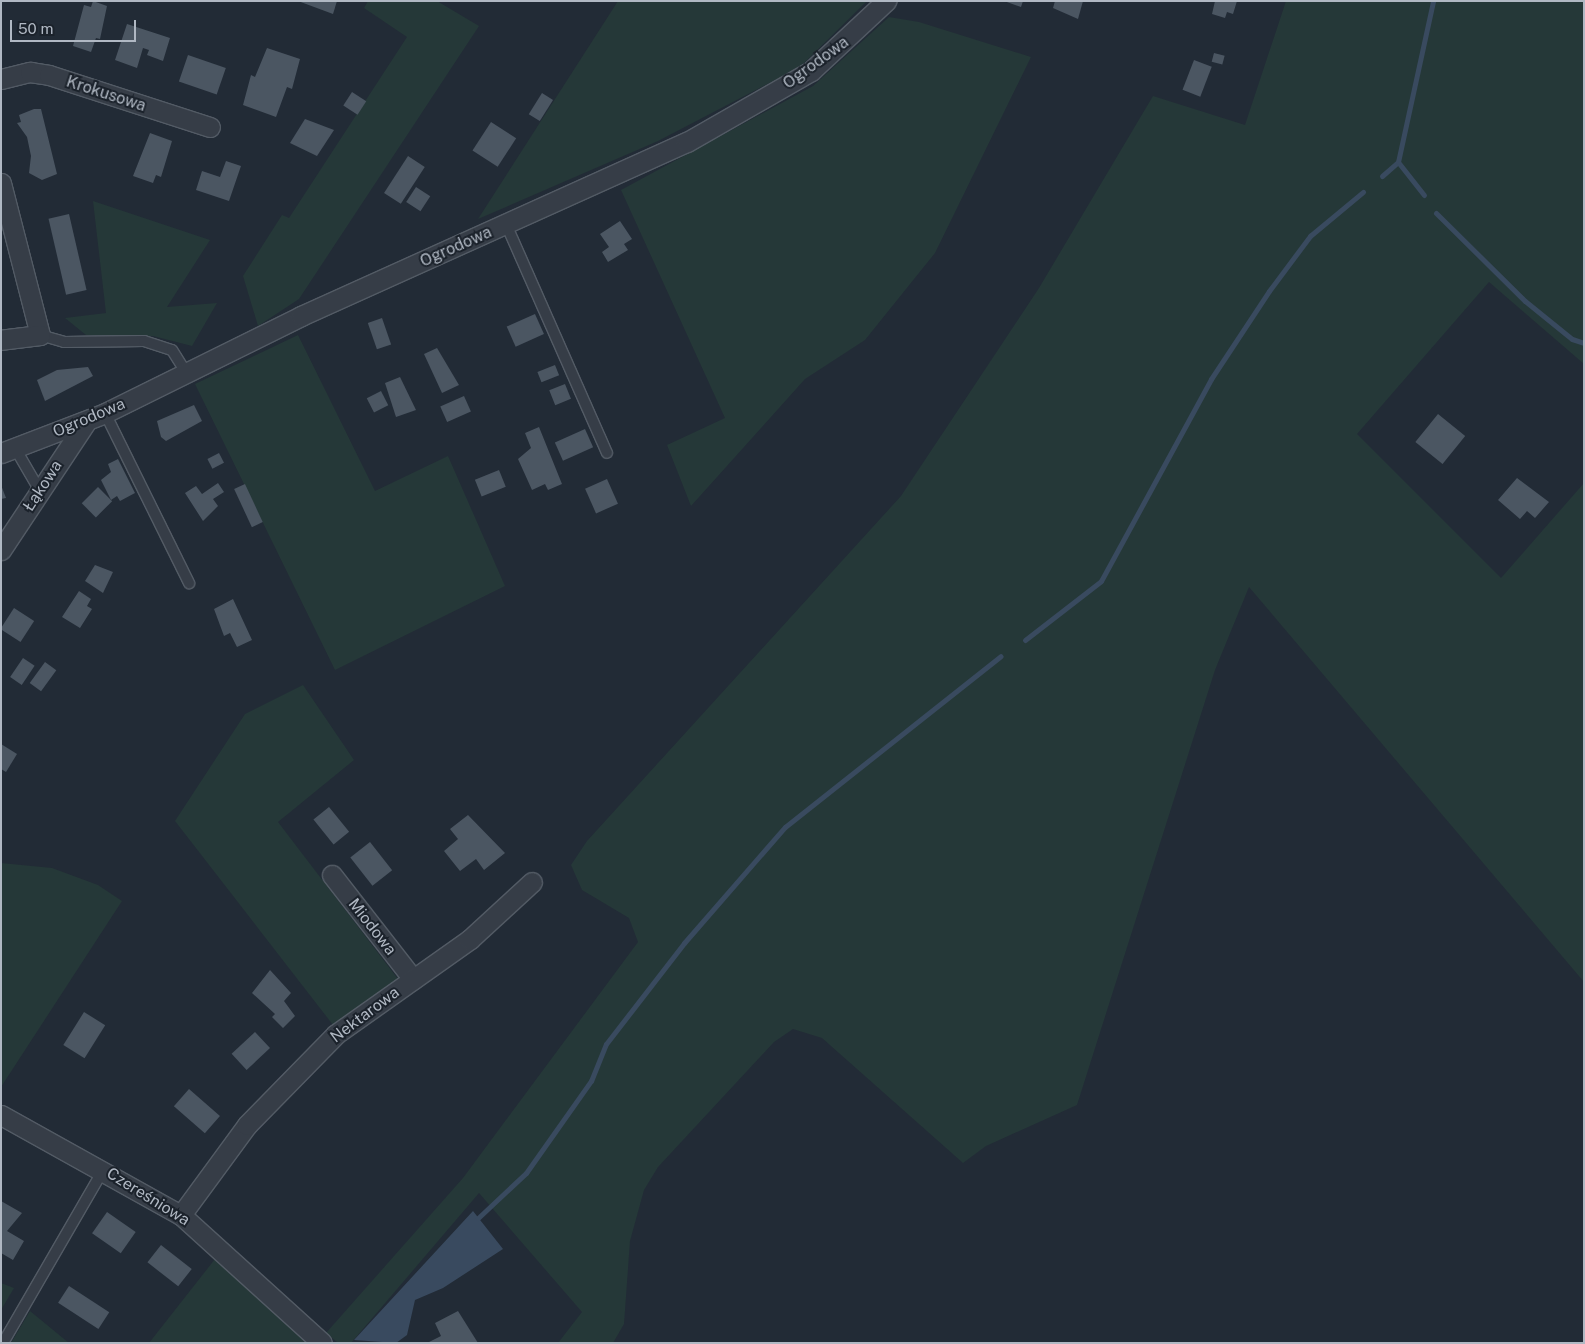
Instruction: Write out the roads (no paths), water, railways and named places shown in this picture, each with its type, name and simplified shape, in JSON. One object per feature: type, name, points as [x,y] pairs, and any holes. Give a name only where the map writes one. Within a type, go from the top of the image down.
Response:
[{"type":"street","name":"Ogrodowa","points":[[8,450],[86,422],[185,371],[686,142],[769,96],[831,55],[886,1]]},
{"type":"street","name":"Krokusowa","points":[[1,79],[30,72],[50,75],[210,127]]},
{"type":"street","points":[[1,183],[40,335],[1,340]]},
{"type":"street","name":"Łąkowa","points":[[1,550],[86,422]]},
{"type":"street","name":"Miodowa","points":[[332,875],[413,978]]},
{"type":"street","name":"Nektarowa","points":[[181,1214],[247,1125],[336,1034],[499,916],[532,882]]},
{"type":"street","name":"Czereśniowa","points":[[1,1115],[104,1168],[181,1214],[322,1343]]},
{"type":"lane","points":[[506,224],[606,453]]},
{"type":"lane","points":[[40,335],[72,343],[144,341],[172,350],[185,371]]},
{"type":"lane","points":[[104,413],[189,583]]},
{"type":"lane","points":[[8,450],[40,491]]},
{"type":"lane","points":[[3,1343],[104,1168]]},
{"type":"water","points":[[473,1211],[503,1249],[443,1288],[415,1300],[407,1335],[396,1343],[354,1340]]},
{"type":"waterway","points":[[1424,195],[1398,162],[1433,1]]},
{"type":"waterway","points":[[1382,176],[1398,162]]},
{"type":"waterway","points":[[1025,640],[1101,581],[1211,379],[1269,291],[1310,236],[1363,192]]},
{"type":"waterway","points":[[1436,213],[1525,301],[1572,339],[1584,343]]},
{"type":"waterway","points":[[478,1218],[526,1173],[591,1081],[606,1044],[684,943],[785,827],[1001,656]]}]
